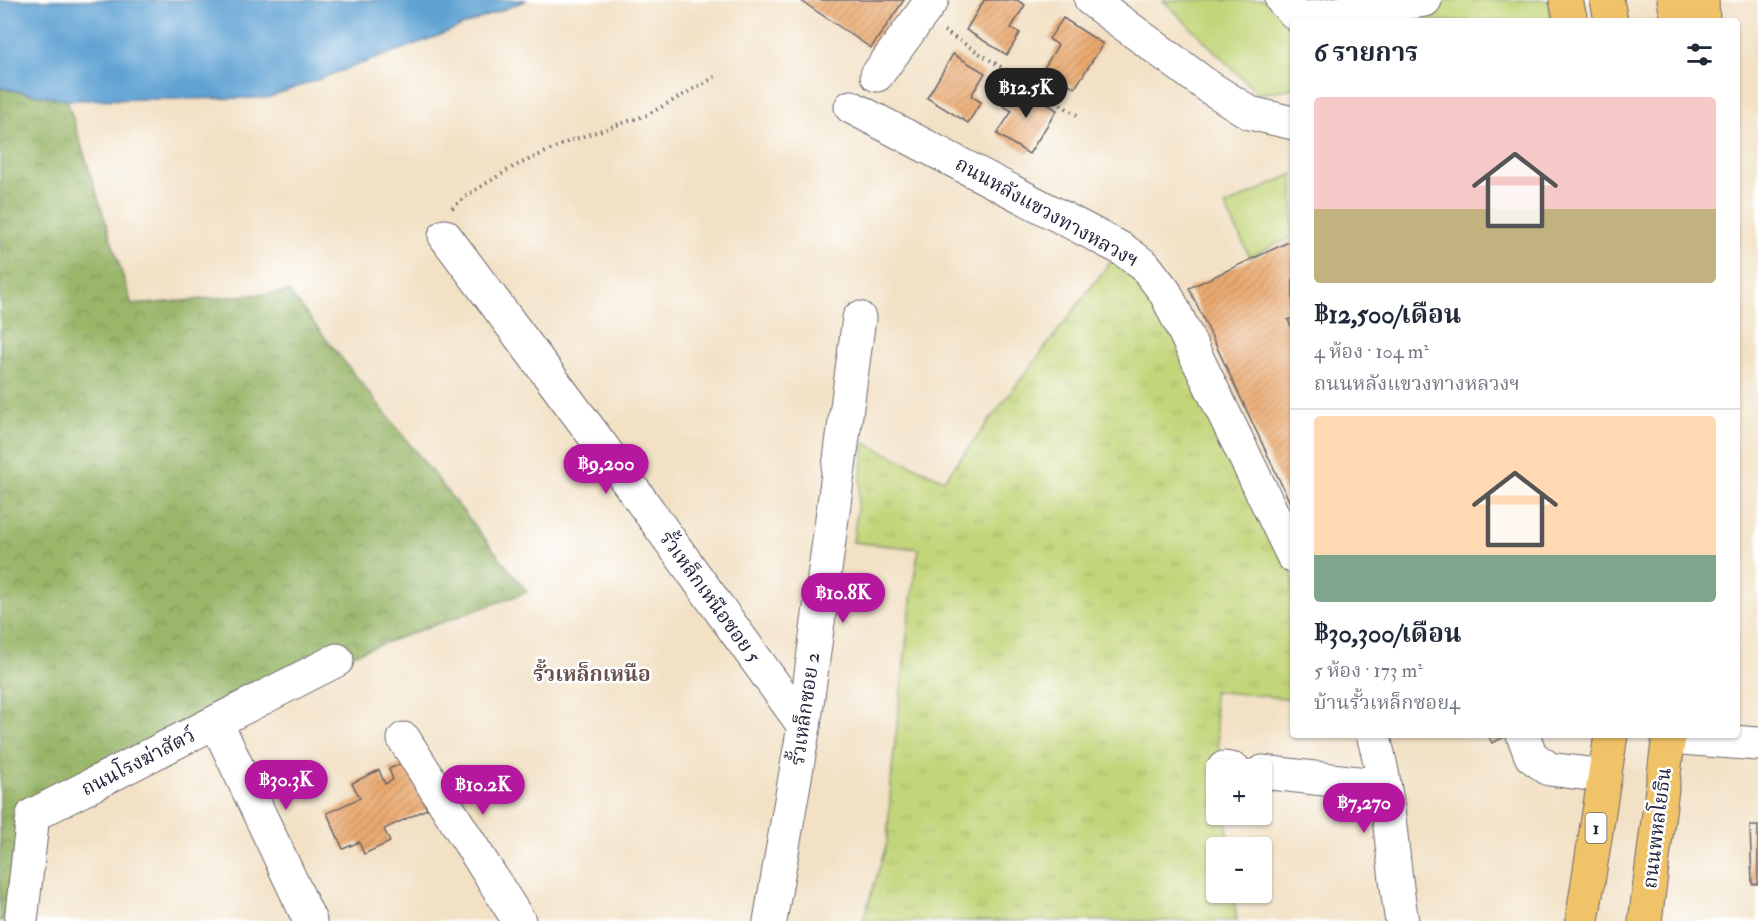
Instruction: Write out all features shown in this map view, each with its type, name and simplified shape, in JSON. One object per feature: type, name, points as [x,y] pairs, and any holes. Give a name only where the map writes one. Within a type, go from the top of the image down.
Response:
[{"type":"main road","points":[[1566,0],[1570,18]]},
{"type":"main road","points":[[1607,0],[1610,18]]},
{"type":"main road","points":[[1674,0],[1677,18]]},
{"type":"main road","points":[[1702,0],[1703,18]]},
{"type":"main road","name":"1","points":[[1582,921],[1611,738]]},
{"type":"main road","name":"ถนนพหลโยธิน","points":[[1645,921],[1669,738]]},
{"type":"street","points":[[1091,0],[1209,87],[1250,113],[1290,122]]},
{"type":"street","points":[[1282,0],[1299,18]]},
{"type":"street","points":[[1307,18],[1425,0]]},
{"type":"street","points":[[877,75],[926,8]]},
{"type":"street","name":"ถนนหลังแขวงทางหลวงฯ","points":[[851,107],[1122,249],[1145,266],[1165,292],[1290,550]]},
{"type":"street","name":"รั้วเหล็กเหนือซอย 5","points":[[445,236],[601,445],[804,726]]},
{"type":"street","name":"รั้วเหล็กซอย 2","points":[[770,921],[804,726],[859,318]]},
{"type":"street","name":"ถนนโรงฆ่าสัตว์","points":[[21,921],[33,815],[337,660]]},
{"type":"street","points":[[216,722],[310,921]]},
{"type":"street","points":[[1374,738],[1384,786],[1396,890],[1402,921]]},
{"type":"street","points":[[1524,738],[1531,756],[1550,769],[1605,776]]},
{"type":"street","points":[[1691,738],[1758,744]]},
{"type":"street","points":[[404,739],[519,921]]},
{"type":"street","points":[[1272,773],[1384,786]]},
{"type":"path","points":[[926,8],[1077,116]]},
{"type":"path","points":[[445,236],[443,222],[454,205],[503,173],[551,149],[647,115],[715,77]]},
{"type":"green space","points":[[1163,0],[1548,0],[1551,18],[1290,18],[1290,89],[1258,94]]},
{"type":"green space","points":[[0,88],[67,100],[132,305],[289,292],[527,592],[337,660],[33,815],[21,921],[0,921]]},
{"type":"green space","points":[[1290,175],[1290,237],[1250,257],[1225,206]]},
{"type":"green space","points":[[1112,260],[1141,279],[1177,339],[1290,570],[1290,699],[1213,691],[1220,759],[1206,759],[1206,825],[1227,825],[1228,837],[1206,837],[1206,903],[1235,903],[1237,921],[863,921],[887,843],[892,769],[919,549],[853,542],[865,443],[944,480]]},
{"type":"water","points":[[0,0],[527,0],[435,37],[267,98],[67,100],[0,88]]},
{"type":"building","points":[[800,0],[904,0],[871,48]]},
{"type":"building","points":[[984,0],[1017,0],[1025,5],[1011,28],[1020,33],[1007,55],[966,30]]},
{"type":"building","points":[[1063,18],[1103,44],[1075,88],[1044,68],[1058,45],[1049,39]]},
{"type":"building","points":[[953,54],[985,73],[971,96],[981,102],[968,123],[927,98]]},
{"type":"building","points":[[1016,85],[1057,110],[1029,154],[997,134],[1012,111],[1003,106]]},
{"type":"building","points":[[1290,241],[1290,319],[1288,320],[1290,324],[1290,503],[1189,288]]},
{"type":"building","points":[[1490,738],[1503,738],[1492,743]]},
{"type":"building","points":[[405,762],[427,809],[384,829],[390,842],[364,854],[359,842],[343,849],[327,813],[360,798],[352,783],[379,770],[385,784],[393,780],[389,769]]},
{"type":"building","points":[[1750,826],[1758,826],[1758,884],[1752,884]]},
{"type":"district","name":"รั้วเหล็กเหนือ","points":[[592,674]]}]
